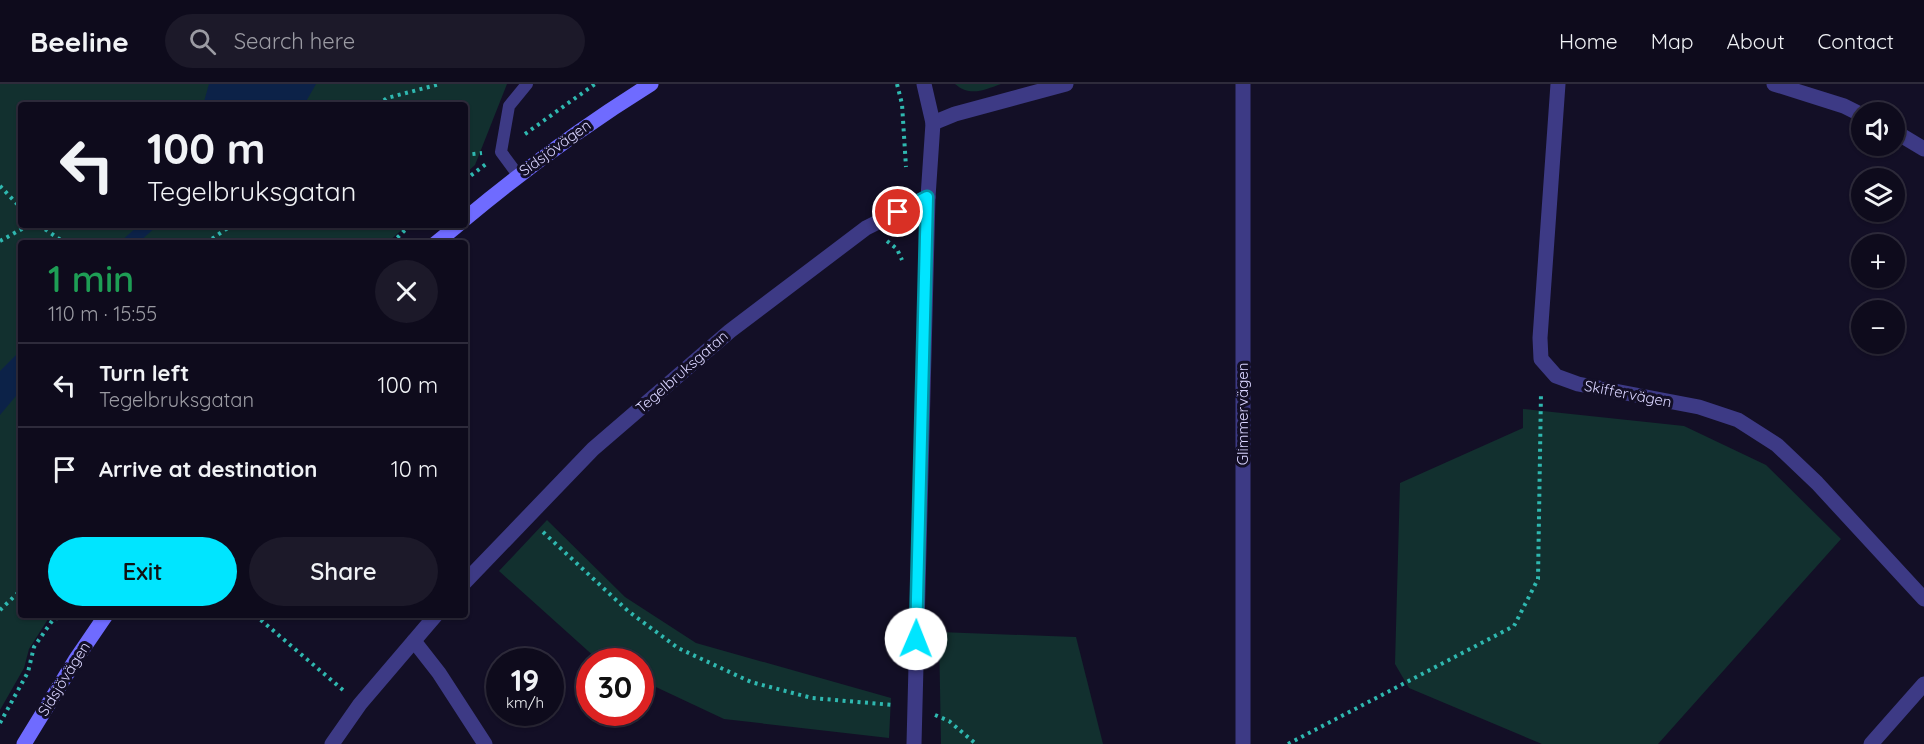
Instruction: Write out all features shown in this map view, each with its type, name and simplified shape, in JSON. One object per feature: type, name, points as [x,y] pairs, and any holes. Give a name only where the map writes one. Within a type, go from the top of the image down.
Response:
[{"type":"main road","name":"Sidsjövägen","points":[[468,217],[518,175],[607,111],[651,84]]},
{"type":"main road","points":[[440,240],[454,228]]},
{"type":"main road","name":"Sidsjövägen","points":[[24,744],[104,618]]},
{"type":"street","points":[[914,744],[927,197],[933,123],[924,84]]},
{"type":"street","points":[[933,123],[955,114],[1066,84]]},
{"type":"street","name":"Glimmervägen","points":[[1243,84],[1243,744]]},
{"type":"street","points":[[1541,359],[1540,338],[1558,84]]},
{"type":"street","points":[[1774,84],[1851,110]]},
{"type":"street","points":[[1905,138],[1924,149]]},
{"type":"street","name":"Tegelbruksgatan","points":[[468,579],[593,449],[730,332],[866,228],[927,197]]},
{"type":"street","name":"Skiffervägen","points":[[1541,359],[1556,376],[1578,384],[1699,407],[1738,420],[1777,445],[1817,483],[1924,599]]},
{"type":"street","points":[[332,744],[360,704],[433,618]]},
{"type":"street","points":[[414,640],[486,744]]},
{"type":"street","points":[[1871,744],[1924,684]]},
{"type":"lane","points":[[518,175],[501,152],[508,106],[527,84]]},
{"type":"path","points":[[382,102],[387,98],[440,84]]},
{"type":"path","points":[[468,178],[595,84]]},
{"type":"path","points":[[897,84],[902,104],[906,172]]},
{"type":"path","points":[[0,186],[18,205]]},
{"type":"path","points":[[883,219],[883,238],[897,249],[902,256],[903,263]]},
{"type":"path","points":[[0,241],[24,228]]},
{"type":"path","points":[[43,228],[61,240]]},
{"type":"path","points":[[210,240],[228,228]]},
{"type":"path","points":[[395,240],[407,228]]},
{"type":"path","points":[[1288,744],[1514,626],[1538,579],[1541,359]]},
{"type":"path","points":[[527,517],[628,612],[678,648],[751,682],[812,698],[894,705]]},
{"type":"path","points":[[0,610],[18,593]]},
{"type":"path","points":[[0,723],[28,672],[34,647],[52,621],[57,618]]},
{"type":"path","points":[[259,618],[360,704]]},
{"type":"path","points":[[894,694],[894,715]]},
{"type":"path","points":[[915,709],[949,721],[976,744]]},
{"type":"green space","points":[[0,84],[507,84],[475,165],[468,171],[468,102],[18,102],[18,228],[404,228],[390,240],[18,240],[18,618],[49,618],[29,649],[24,668],[0,710]]},
{"type":"green space","points":[[955,84],[1001,84],[972,91]]},
{"type":"green space","points":[[1523,409],[1684,426],[1766,465],[1841,539],[1658,744],[1542,744],[1409,688],[1395,664],[1400,483],[1523,428]]},
{"type":"green space","points":[[547,520],[625,597],[696,643],[891,698],[889,738],[724,719],[654,686],[654,648],[585,648],[499,571]]},
{"type":"green space","points":[[939,632],[1076,637],[1103,744],[941,744]]},
{"type":"water","points":[[209,84],[316,84],[306,102],[204,102]]},
{"type":"water","points":[[136,228],[155,228],[141,240],[122,240]]},
{"type":"water","points":[[18,353],[18,394],[0,415],[0,371]]},
{"type":"route","points":[[898,212],[927,197],[916,639]]}]
